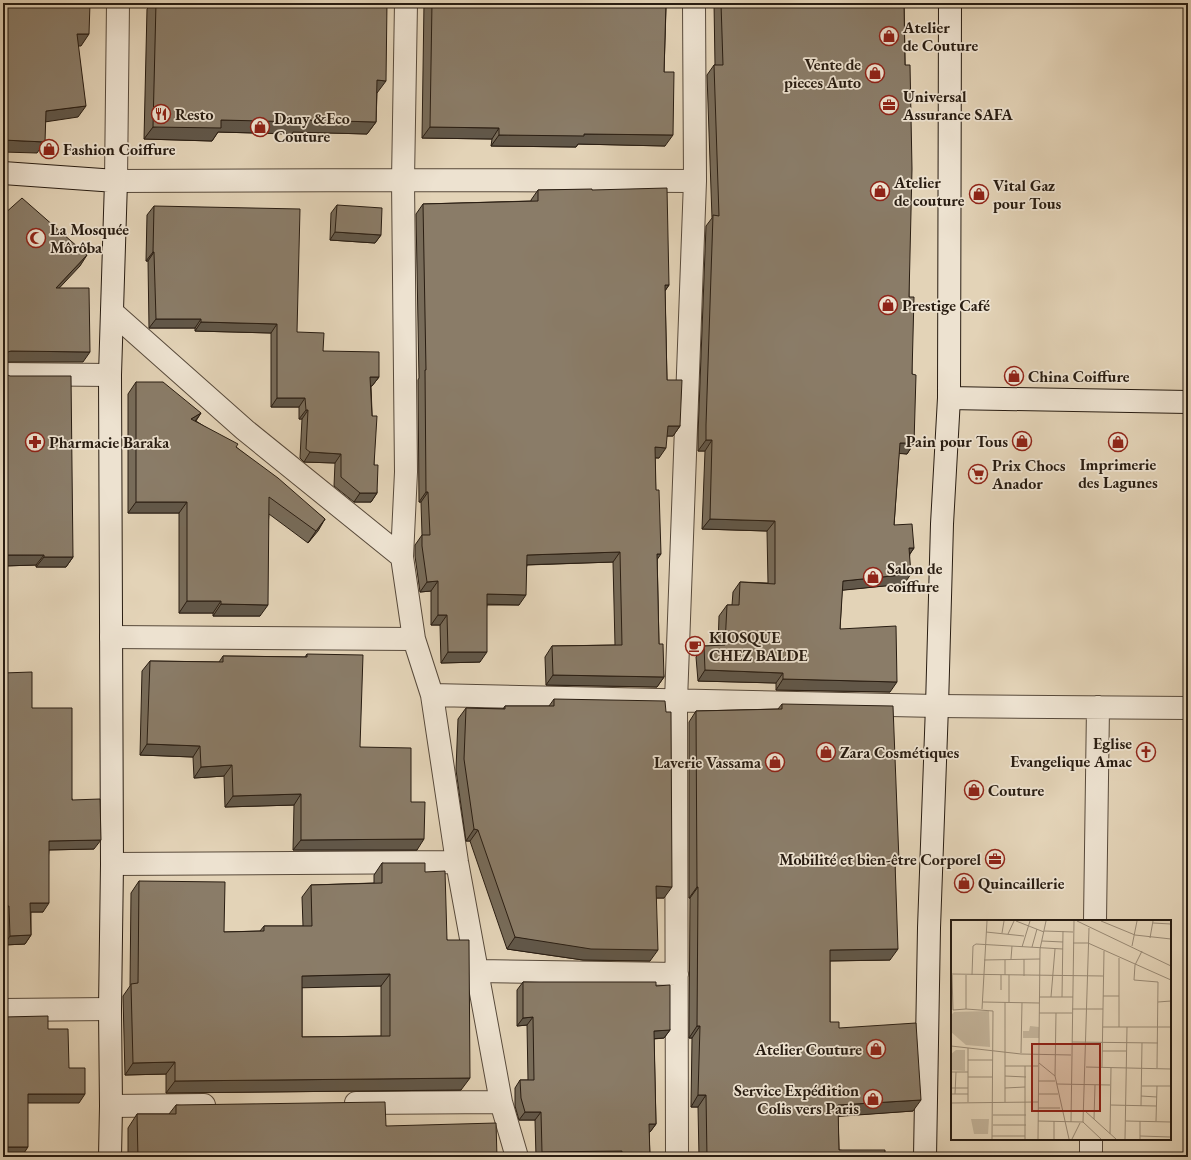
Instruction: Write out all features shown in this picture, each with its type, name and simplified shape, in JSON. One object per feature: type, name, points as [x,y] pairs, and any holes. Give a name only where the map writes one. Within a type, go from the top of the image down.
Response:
[{"type":"street","points":[[110,1157],[112,864],[110,375],[116,181],[118,3]]},
{"type":"street","points":[[406,3],[403,180],[406,472],[402,557],[414,639],[432,695],[457,862],[501,1102],[517,1157]]},
{"type":"street","points":[[677,1157],[676,701],[695,181],[694,3]]},
{"type":"street","points":[[925,1157],[929,928],[942,524],[949,398],[950,3]]},
{"type":"street","points":[[3,174],[116,181],[695,181]]},
{"type":"street","points":[[112,312],[245,430],[402,557]]},
{"type":"street","points":[[3,374],[110,375]]},
{"type":"street","points":[[949,398],[1188,402]]},
{"type":"street","points":[[111,637],[414,639]]},
{"type":"street","points":[[432,695],[937,706],[1188,708]]},
{"type":"street","points":[[1094,920],[1098,707]]},
{"type":"street","points":[[112,864],[457,862]]},
{"type":"street","points":[[477,971],[677,974]]},
{"type":"street","points":[[3,1010],[110,1009]]},
{"type":"street","points":[[334,1104],[501,1102]]},
{"type":"street","points":[[111,1106],[222,1105]]},
{"type":"street","points":[[1090,1157],[1091,1140]]},
{"type":"building","points":[[3,3],[90,3],[89,34],[77,34],[86,106],[46,111],[45,142],[3,140]]},
{"type":"building","points":[[156,3],[387,3],[386,81],[377,80],[376,122],[221,120],[221,128],[153,127]]},
{"type":"building","points":[[432,3],[666,3],[664,72],[674,72],[673,135],[499,135],[499,128],[430,127]]},
{"type":"building","points":[[721,3],[904,3],[905,65],[910,65],[912,169],[909,297],[914,297],[912,374],[916,375],[914,443],[900,443],[894,525],[912,524],[914,548],[909,548],[911,574],[843,581],[840,629],[896,626],[897,682],[783,679],[783,673],[705,670],[704,646],[725,645],[727,605],[739,605],[740,582],[775,584],[775,521],[710,519],[712,440],[706,440],[706,425],[713,215],[719,216],[714,65],[723,65]]},
{"type":"building","points":[[667,188],[669,285],[665,285],[667,380],[682,380],[680,426],[668,426],[666,448],[655,447],[656,490],[659,490],[661,554],[657,554],[659,644],[663,644],[664,677],[553,675],[552,646],[622,645],[620,552],[527,555],[526,595],[487,594],[487,652],[448,652],[447,615],[438,615],[438,581],[427,582],[422,546],[422,535],[430,535],[428,492],[426,492],[426,370],[423,204],[538,201],[538,190]]},
{"type":"building","points":[[22,198],[87,255],[56,288],[89,288],[90,352],[11,351],[3,354],[3,215]]},
{"type":"building","points":[[337,205],[382,208],[381,235],[335,232]]},
{"type":"building","points":[[154,206],[300,209],[297,332],[324,333],[323,351],[379,352],[379,377],[370,377],[372,416],[377,416],[374,465],[378,465],[377,493],[360,493],[341,477],[341,454],[310,452],[306,449],[308,410],[306,410],[305,398],[277,398],[277,324],[201,322],[201,319],[156,319],[153,252]]},
{"type":"building","points":[[3,373],[10,376],[71,376],[73,557],[3,555]]},
{"type":"building","points":[[136,382],[163,382],[201,413],[191,419],[238,444],[236,447],[278,478],[325,519],[316,531],[269,497],[268,605],[221,604],[221,601],[187,601],[187,502],[136,502]]},
{"type":"building","points":[[307,654],[363,655],[360,747],[411,748],[411,802],[425,802],[424,839],[301,840],[301,794],[233,796],[232,765],[201,767],[200,746],[147,744],[150,661],[223,662],[223,656],[307,657]]},
{"type":"building","points":[[32,672],[32,708],[72,708],[72,800],[100,799],[101,840],[49,841],[49,903],[30,903],[31,935],[10,936],[9,906],[3,906],[3,673]]},
{"type":"building","points":[[554,699],[665,701],[666,712],[671,712],[672,887],[656,886],[658,950],[591,949],[515,937],[478,830],[474,829],[464,759],[466,708],[505,709],[505,706],[554,706]]},
{"type":"building","points":[[782,704],[893,706],[899,861],[895,862],[898,949],[830,950],[830,1022],[839,1022],[839,1028],[916,1023],[921,1100],[838,1105],[839,1150],[885,1150],[885,1157],[707,1157],[706,1095],[698,1095],[700,1026],[697,1026],[698,887],[696,711],[782,709]]},
{"type":"building","points":[[382,863],[425,863],[425,872],[445,871],[447,940],[469,940],[470,1078],[175,1081],[175,1062],[133,1063],[131,984],[138,983],[139,881],[225,882],[224,932],[264,931],[264,926],[312,926],[311,885],[382,883]],"holes":[[[390,974],[390,1036],[302,1037],[302,976]]]},
{"type":"building","points":[[523,982],[656,982],[656,986],[670,985],[670,1030],[654,1031],[656,1124],[649,1124],[650,1157],[622,1157],[622,1151],[542,1152],[541,1112],[525,1112],[521,1098],[520,1080],[534,1080],[533,1017],[523,1018]]},
{"type":"building","points":[[48,1016],[48,1029],[68,1029],[69,1068],[85,1068],[85,1094],[28,1094],[28,1147],[3,1147],[3,1017]]},
{"type":"building","points":[[385,1102],[386,1126],[496,1123],[497,1157],[138,1157],[137,1114],[176,1114],[176,1105]]},
{"type":"place","name":"Atelier de Couture","points":[[889,36]]},
{"type":"place","name":"Vente de pieces Auto","points":[[875,73]]},
{"type":"place","name":"Universal Assurance SAFA","points":[[889,105]]},
{"type":"place","name":"Resto","points":[[161,114]]},
{"type":"place","name":"Dany &Eco Couture","points":[[260,127]]},
{"type":"place","name":"Fashion Coiffure","points":[[49,149]]},
{"type":"place","name":"Atelier de couture","points":[[880,191]]},
{"type":"place","name":"Vital Gaz pour Tous","points":[[979,194]]},
{"type":"place","name":"La Mosquée Môrôba","points":[[36,238]]},
{"type":"place","name":"Prestige Café","points":[[888,305]]},
{"type":"place","name":"China Coiffure","points":[[1014,376]]},
{"type":"place","name":"Pain pour Tous","points":[[1022,441]]},
{"type":"place","name":"Pharmacie Baraka","points":[[35,442]]},
{"type":"place","name":"Imprimerie des Lagunes","points":[[1118,442]]},
{"type":"place","name":"Prix Chocs Anador","points":[[978,474]]},
{"type":"place","name":"Salon de coiffure","points":[[873,577]]},
{"type":"place","name":"KIOSQUE CHEZ BALDE","points":[[695,646]]},
{"type":"place","name":"Zara Cosmétiques","points":[[826,752]]},
{"type":"place","name":"Eglise Evangelique Amac","points":[[1146,752]]},
{"type":"place","name":"Laverie Vassama","points":[[775,762]]},
{"type":"place","name":"Couture","points":[[974,790]]},
{"type":"place","name":"Mobilité et bien-être Corporel","points":[[995,859]]},
{"type":"place","name":"Quincaillerie","points":[[964,883]]},
{"type":"place","name":"Atelier Couture","points":[[876,1049]]},
{"type":"place","name":"Service Expédition Colis vers Paris","points":[[873,1099]]}]
